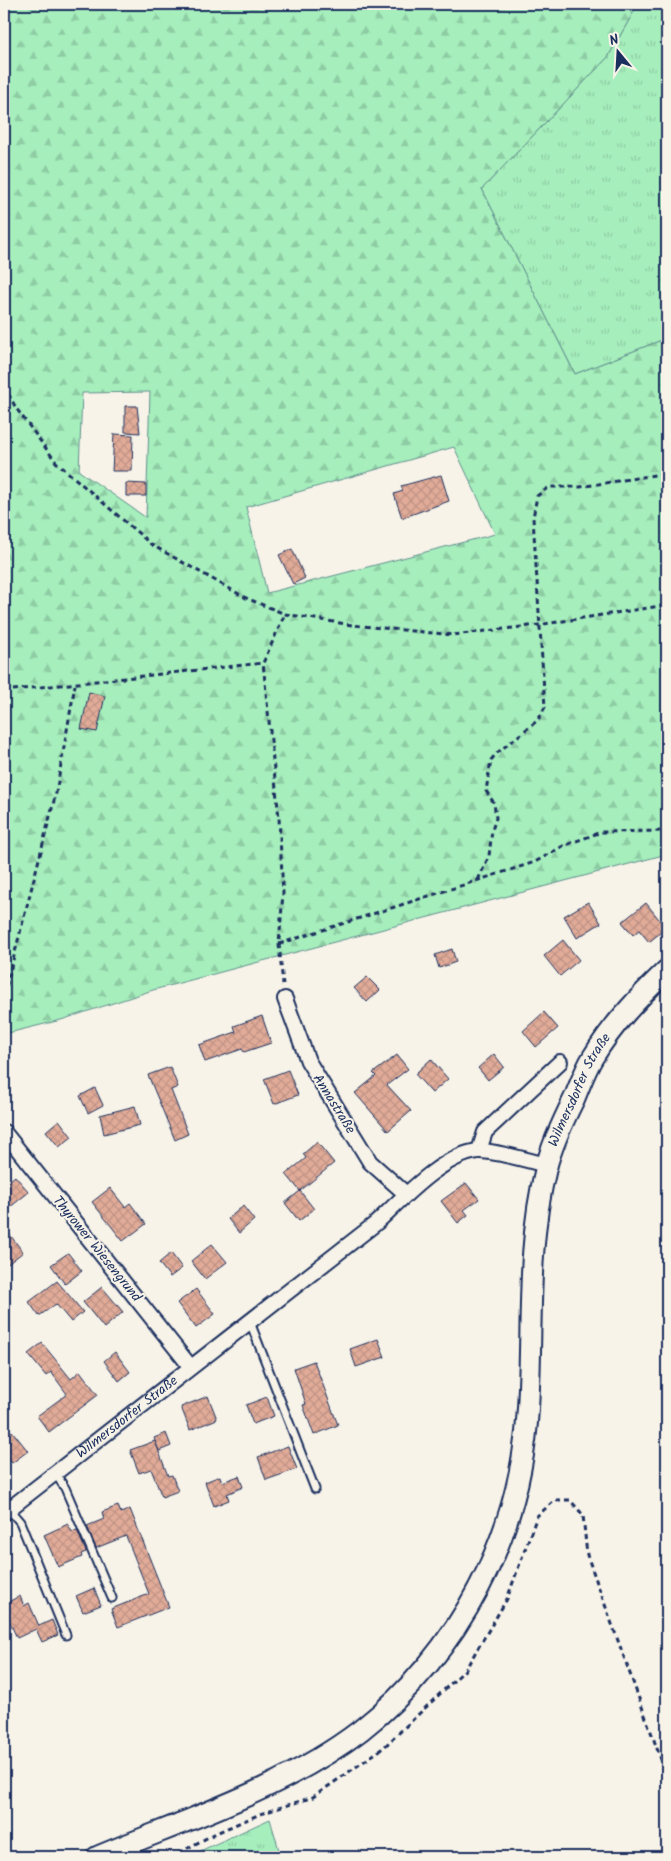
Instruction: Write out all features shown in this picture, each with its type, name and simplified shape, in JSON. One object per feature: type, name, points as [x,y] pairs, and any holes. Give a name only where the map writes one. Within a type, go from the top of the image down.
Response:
[{"type":"main road","name":"Wilmersdorfer Straße","points":[[546,1165],[560,1126],[591,1060],[614,1026],[641,995],[667,970]]},
{"type":"main road","points":[[98,1857],[250,1794],[322,1758],[361,1729],[404,1691],[424,1670],[459,1623],[476,1595],[500,1543],[514,1500],[522,1462],[528,1406],[531,1256],[534,1228],[546,1165]]},
{"type":"street","name":"Annastraße","points":[[285,999],[308,1061],[370,1162],[406,1194]]},
{"type":"street","points":[[479,1151],[485,1132],[560,1062]]},
{"type":"street","name":"Thyrower Wiesengrund","points":[[4,1132],[190,1366]]},
{"type":"street","name":"Wilmersdorfer Straße","points":[[6,1511],[375,1224],[406,1194],[453,1158],[479,1151],[546,1165]]},
{"type":"lane","points":[[250,1322],[315,1489]]},
{"type":"lane","points":[[56,1473],[65,1488],[112,1598]]},
{"type":"lane","points":[[6,1511],[20,1522],[66,1635]]},
{"type":"path","points":[[4,386],[16,408],[56,462],[152,545],[246,598],[285,614],[352,625],[453,635],[538,625],[667,605]]},
{"type":"path","points":[[478,880],[489,856],[492,830],[496,818],[494,803],[486,791],[491,760],[496,753],[538,720],[545,707],[538,625],[538,575],[533,518],[536,496],[549,488],[580,487],[667,473]]},
{"type":"path","points":[[285,614],[263,663],[279,818],[283,893],[279,944],[285,999]]},
{"type":"path","points":[[4,691],[75,685],[263,663]]},
{"type":"path","points":[[4,994],[56,794],[75,685]]},
{"type":"path","points":[[279,944],[535,862],[563,846],[601,832],[667,831]]},
{"type":"path","points":[[171,1857],[216,1833],[260,1814],[313,1797],[383,1748],[465,1670],[507,1599],[537,1516],[555,1500],[570,1500],[583,1515],[587,1554],[667,1776]]},
{"type":"green space","points":[[4,4],[638,4],[608,57],[482,189],[575,374],[667,338],[667,854],[153,990],[61,1020],[4,1034]],"holes":[[[150,392],[146,517],[145,517],[79,471],[82,393]],[[454,447],[495,534],[267,593],[246,507]]]},
{"type":"green space","points":[[638,4],[667,4],[667,338],[575,374],[482,189],[608,57]]},
{"type":"green space","points":[[270,1819],[281,1857],[187,1857]]},
{"type":"building","points":[[125,406],[137,406],[140,433],[125,432]]},
{"type":"building","points":[[114,434],[133,435],[132,471],[112,471]]},
{"type":"building","points":[[441,475],[449,501],[402,518],[394,494],[403,491],[401,486]]},
{"type":"building","points":[[126,483],[146,484],[146,496],[126,496]]},
{"type":"building","points":[[292,549],[305,578],[293,584],[279,555]]},
{"type":"building","points":[[89,692],[105,696],[97,732],[81,729]]},
{"type":"building","points":[[588,902],[601,923],[577,938],[564,916]]},
{"type":"building","points":[[646,903],[666,928],[649,942],[639,930],[633,935],[622,922]]},
{"type":"building","points":[[563,940],[579,960],[560,976],[544,956]]},
{"type":"building","points":[[452,949],[456,962],[439,968],[435,955]]},
{"type":"building","points":[[367,977],[380,990],[367,1002],[354,988]]},
{"type":"building","points":[[544,1012],[558,1028],[536,1047],[523,1031]]},
{"type":"building","points":[[262,1016],[271,1043],[244,1052],[242,1049],[205,1062],[199,1045],[236,1032],[234,1026]]},
{"type":"building","points":[[494,1054],[504,1067],[488,1080],[478,1068]]},
{"type":"building","points":[[397,1055],[408,1069],[387,1085],[411,1111],[388,1131],[355,1093],[376,1076],[373,1073]]},
{"type":"building","points":[[431,1059],[448,1079],[432,1093],[415,1074]]},
{"type":"building","points":[[170,1067],[178,1087],[171,1090],[188,1134],[175,1140],[148,1075]]},
{"type":"building","points":[[288,1070],[298,1095],[274,1104],[264,1079]]},
{"type":"building","points":[[95,1088],[103,1105],[88,1113],[80,1096]]},
{"type":"building","points":[[135,1106],[140,1125],[104,1134],[100,1115]]},
{"type":"building","points":[[59,1120],[72,1137],[59,1147],[46,1131]]},
{"type":"building","points":[[317,1142],[334,1163],[300,1191],[286,1174],[306,1158],[303,1154]]},
{"type":"building","points":[[15,1176],[29,1192],[4,1212],[4,1185]]},
{"type":"building","points":[[466,1183],[479,1199],[464,1210],[468,1215],[458,1223],[441,1201]]},
{"type":"building","points":[[110,1188],[125,1207],[130,1203],[146,1224],[123,1241],[92,1202]]},
{"type":"building","points":[[300,1191],[314,1209],[299,1221],[285,1203]]},
{"type":"building","points":[[243,1206],[254,1220],[239,1233],[228,1219]]},
{"type":"building","points":[[4,1227],[23,1252],[4,1267]]},
{"type":"building","points":[[212,1244],[227,1262],[205,1279],[191,1261]]},
{"type":"building","points":[[68,1253],[82,1271],[65,1284],[51,1265]]},
{"type":"building","points":[[171,1253],[182,1268],[170,1277],[159,1263]]},
{"type":"building","points":[[57,1281],[83,1312],[71,1322],[56,1304],[39,1316],[29,1302]]},
{"type":"building","points":[[102,1287],[123,1312],[104,1328],[83,1302]]},
{"type":"building","points":[[196,1289],[215,1314],[196,1328],[177,1303]]},
{"type":"building","points":[[378,1339],[385,1357],[356,1367],[350,1349]]},
{"type":"building","points":[[42,1343],[71,1379],[80,1371],[98,1395],[49,1432],[37,1416],[67,1394],[51,1372],[46,1376],[28,1354]]},
{"type":"building","points":[[115,1352],[130,1372],[119,1381],[104,1361]]},
{"type":"building","points":[[314,1361],[338,1425],[314,1435],[303,1405],[306,1404],[294,1368]]},
{"type":"building","points":[[208,1396],[217,1419],[190,1430],[181,1407]]},
{"type":"building","points":[[267,1397],[274,1416],[253,1424],[246,1405]]},
{"type":"building","points":[[12,1431],[28,1451],[12,1463],[4,1454],[4,1437]]},
{"type":"building","points":[[166,1433],[171,1446],[159,1451],[154,1438]]},
{"type":"building","points":[[155,1441],[168,1476],[172,1475],[178,1491],[162,1497],[151,1469],[139,1473],[130,1450]]},
{"type":"building","points":[[288,1446],[297,1469],[266,1480],[258,1457]]},
{"type":"building","points":[[220,1476],[222,1482],[239,1476],[243,1487],[227,1494],[229,1500],[214,1506],[205,1482]]},
{"type":"building","points":[[118,1506],[121,1513],[130,1509],[169,1607],[118,1627],[111,1609],[149,1594],[126,1536],[96,1548],[87,1526],[104,1519],[102,1512]]},
{"type":"building","points":[[68,1524],[72,1532],[77,1530],[86,1552],[81,1554],[82,1557],[58,1567],[44,1535]]},
{"type":"building","points":[[94,1588],[101,1605],[83,1612],[76,1596]]},
{"type":"building","points":[[20,1596],[24,1606],[29,1603],[39,1626],[52,1620],[58,1635],[42,1642],[36,1629],[17,1638],[4,1609],[4,1604]]}]
